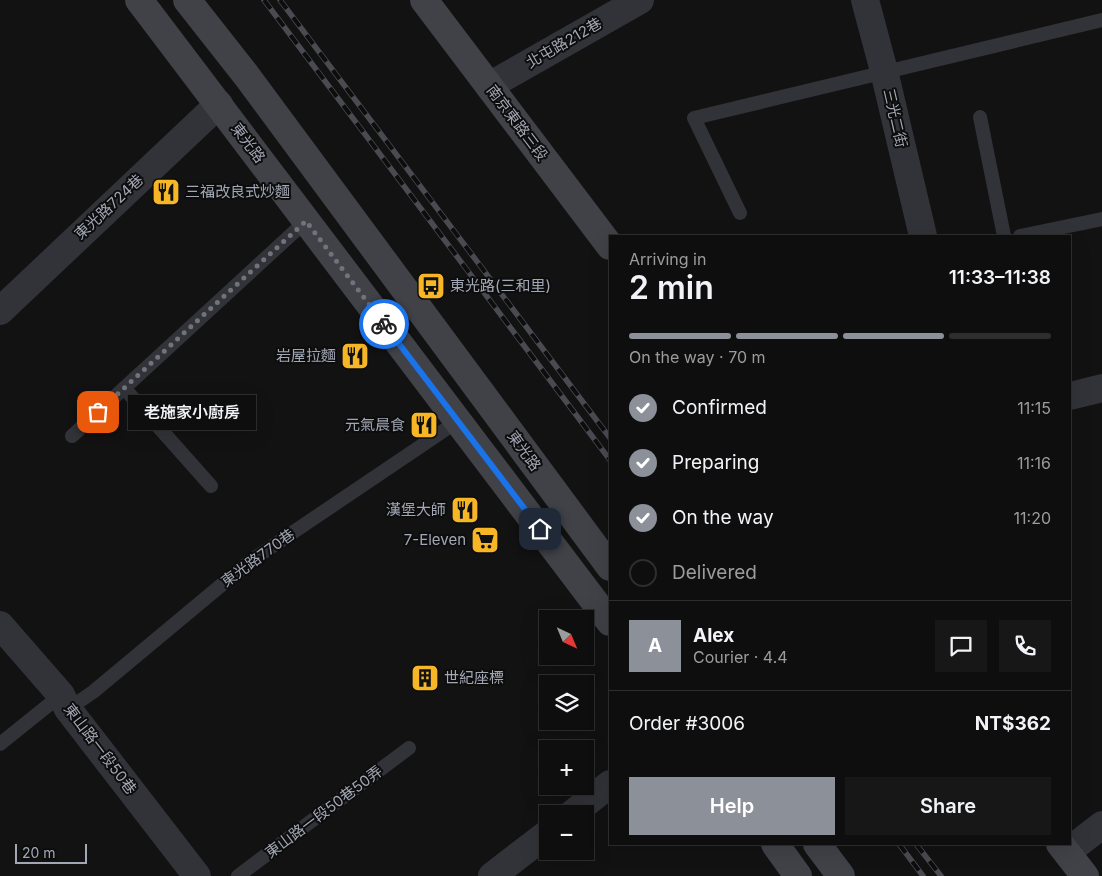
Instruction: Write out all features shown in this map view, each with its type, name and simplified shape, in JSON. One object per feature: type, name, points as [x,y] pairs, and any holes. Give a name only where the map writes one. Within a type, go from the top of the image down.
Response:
[{"type":"street","name":"東光路","points":[[139,0],[609,621]]},
{"type":"street","name":"東光路","points":[[186,0],[246,75],[609,566]]},
{"type":"street","name":"南京東路三段","points":[[424,0],[609,245]]},
{"type":"street","name":"北屯路212巷","points":[[489,86],[640,0]]},
{"type":"street","name":"三光二街","points":[[865,0],[884,71],[923,235]]},
{"type":"street","name":"東光路724巷","points":[[0,311],[219,104]]},
{"type":"street","points":[[1071,396],[1102,388]]},
{"type":"street","name":"東山路一段50巷","points":[[0,626],[65,702],[197,876]]},
{"type":"street","points":[[583,805],[609,785]]},
{"type":"street","points":[[1071,843],[1102,825]]},
{"type":"street","points":[[492,876],[539,840]]},
{"type":"street","points":[[776,845],[798,876]]},
{"type":"street","points":[[818,845],[841,876]]},
{"type":"street","points":[[1063,848],[1085,876]]},
{"type":"lane","points":[[740,213],[694,118],[1102,20]]},
{"type":"lane","points":[[980,117],[1004,235]]},
{"type":"lane","points":[[1025,235],[1102,220]]},
{"type":"lane","points":[[72,436],[306,221]]},
{"type":"lane","points":[[124,388],[211,486]]},
{"type":"lane","name":"東光路770巷","points":[[0,744],[65,702],[93,692],[249,562],[458,421]]},
{"type":"lane","name":"東山路一段50巷50弄","points":[[238,876],[410,748]]},
{"type":"railway","points":[[264,0],[609,459]]},
{"type":"railway","points":[[280,0],[609,437]]},
{"type":"railway","points":[[900,845],[923,876]]},
{"type":"railway","points":[[917,845],[941,876]]},
{"type":"way so far","points":[[98,412],[306,221],[384,324]]},
{"type":"place","name":"三福改良式炒麵","points":[[166,192]]},
{"type":"place","name":"東光路(三和里)","points":[[431,286]]},
{"type":"place","name":"岩屋拉麵","points":[[355,356]]},
{"type":"place","name":"老施家小廚房","points":[[98,412]]},
{"type":"place","name":"元氣晨食","points":[[424,425]]},
{"type":"place","name":"漢堡大師","points":[[465,510]]},
{"type":"place","name":"7-Eleven","points":[[485,540]]},
{"type":"place","name":"世紀座標","points":[[425,678]]},
{"type":"route","points":[[384,324],[540,529]]}]
